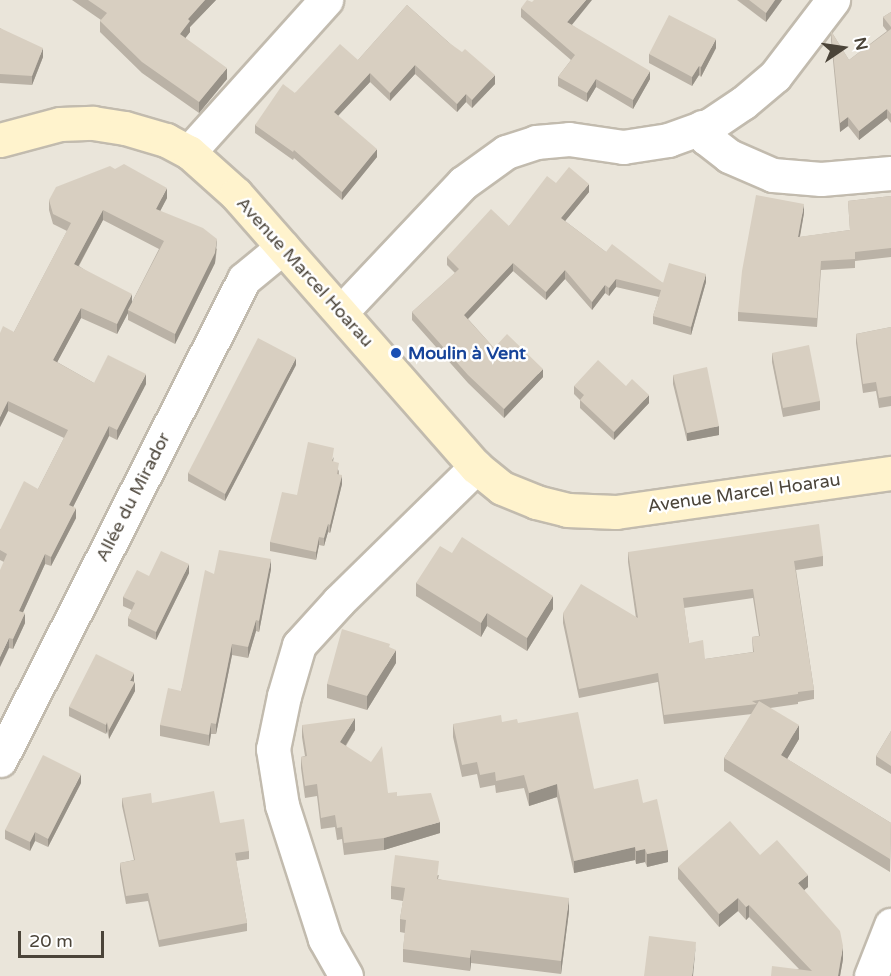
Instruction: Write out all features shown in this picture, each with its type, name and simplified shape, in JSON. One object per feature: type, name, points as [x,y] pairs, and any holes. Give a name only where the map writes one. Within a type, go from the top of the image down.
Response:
[{"type":"main road","name":"Avenue Marcel Hoarau","points":[[0,140],[60,124],[93,123],[125,128],[166,140],[189,152],[230,188],[476,467],[502,488],[536,502],[567,510],[593,513],[616,512],[891,473]]},
{"type":"street","points":[[189,152],[326,0]]},
{"type":"street","points":[[341,312],[463,183],[506,152],[536,142],[569,139],[623,147],[668,140],[702,127],[743,103],[775,76],[833,0]]},
{"type":"street","points":[[702,127],[706,138],[729,156],[773,175],[821,179],[891,173]]},
{"type":"street","name":"Allée du Mirador","points":[[0,760],[244,279],[283,247]]},
{"type":"street","points":[[346,976],[325,939],[282,805],[273,748],[284,696],[299,645],[339,601],[476,467]]},
{"type":"street","points":[[871,976],[891,925]]},
{"type":"shaded area","points":[[0,0],[891,0],[891,976],[0,976]]},
{"type":"building","points":[[88,0],[205,0],[188,19],[190,21],[180,34],[227,68],[199,102],[142,62],[100,21],[107,13]]},
{"type":"building","points":[[527,0],[532,2],[534,0],[586,0],[567,22],[650,71],[633,100],[596,79],[587,93],[558,77],[575,55],[521,8]]},
{"type":"building","points":[[749,0],[775,0],[766,13]]},
{"type":"building","points":[[407,5],[448,42],[462,52],[465,49],[495,75],[472,100],[466,94],[457,104],[415,65],[390,93],[370,73],[334,112],[377,149],[342,192],[294,150],[293,152],[255,125],[283,84],[295,93],[340,44],[358,60]]},
{"type":"building","points":[[891,12],[891,27],[883,17]]},
{"type":"building","points":[[669,15],[716,39],[701,67],[699,66],[692,77],[649,54]]},
{"type":"building","points":[[0,28],[43,48],[32,76],[0,74]]},
{"type":"building","points":[[891,29],[891,114],[887,109],[859,131],[848,117],[840,123],[831,31],[849,60]]},
{"type":"building","points":[[124,164],[167,188],[156,209],[203,228],[217,239],[215,253],[175,334],[128,310],[164,241],[103,210],[74,264],[132,294],[117,324],[81,308],[53,360],[94,383],[108,355],[146,374],[117,430],[109,426],[69,505],[76,508],[51,557],[45,554],[19,611],[25,613],[13,639],[9,638],[0,657],[0,570],[7,554],[0,550],[0,530],[24,481],[38,489],[68,430],[8,401],[0,417],[0,333],[3,326],[14,332],[71,223],[53,214],[49,200],[56,187],[110,166],[115,169]]},
{"type":"building","points":[[569,167],[589,184],[561,218],[606,252],[612,244],[663,283],[669,263],[706,274],[691,327],[653,316],[661,290],[616,279],[609,288],[605,285],[592,302],[565,270],[546,292],[513,263],[464,315],[494,348],[507,334],[543,369],[504,409],[468,375],[412,312],[459,269],[447,257],[491,209],[509,226],[547,176],[556,183]]},
{"type":"building","points":[[756,195],[804,204],[798,237],[850,230],[848,201],[891,196],[891,248],[855,252],[855,259],[821,261],[817,318],[738,312],[742,271]]},
{"type":"building","points":[[891,327],[891,396],[879,398],[876,382],[863,384],[856,334]]},
{"type":"building","points":[[258,338],[296,358],[225,494],[188,473]]},
{"type":"building","points":[[809,345],[820,401],[783,408],[772,353]]},
{"type":"building","points":[[598,360],[626,386],[632,379],[649,395],[614,432],[580,400],[584,395],[574,386]]},
{"type":"building","points":[[707,367],[719,426],[687,433],[673,375]]},
{"type":"building","points":[[308,442],[334,448],[332,461],[339,463],[337,474],[342,475],[330,525],[328,524],[324,538],[319,537],[316,552],[270,542],[282,492],[297,495]]},
{"type":"building","points":[[819,524],[823,556],[794,561],[814,690],[752,701],[757,704],[664,715],[658,673],[579,689],[563,613],[581,584],[638,618],[628,552]],"holes":[[[753,589],[760,636],[752,637],[754,652],[705,659],[703,640],[689,643],[683,598]]]},
{"type":"building","points":[[462,537],[553,596],[527,638],[487,613],[481,623],[416,583],[440,546],[452,553]]},
{"type":"building","points":[[219,550],[271,559],[259,621],[256,620],[248,647],[232,644],[216,724],[211,723],[209,735],[160,725],[168,688],[181,691],[205,570],[214,574]]},
{"type":"building","points":[[161,551],[189,564],[156,632],[128,618],[135,603],[123,597],[137,570],[149,576]]},
{"type":"building","points":[[342,629],[390,644],[389,647],[396,650],[367,696],[327,684]]},
{"type":"building","points":[[96,654],[134,673],[130,681],[135,682],[109,730],[107,722],[106,725],[69,707]]},
{"type":"building","points":[[759,701],[799,725],[781,755],[891,823],[890,859],[724,758]]},
{"type":"building","points":[[578,712],[594,789],[638,779],[643,803],[657,799],[668,850],[647,854],[645,849],[636,851],[635,847],[574,861],[557,784],[529,793],[524,775],[496,781],[495,772],[480,775],[477,762],[462,765],[453,724],[501,715],[502,722],[517,719],[518,723]]},
{"type":"building","points":[[355,718],[340,742],[371,762],[382,746],[388,793],[397,792],[397,796],[431,793],[440,822],[384,838],[344,843],[342,827],[337,828],[335,815],[321,818],[317,784],[305,786],[301,757],[307,756],[302,725]]},
{"type":"building","points":[[891,731],[891,766],[876,756]]},
{"type":"building","points":[[43,755],[81,774],[48,839],[35,832],[30,842],[5,830]]},
{"type":"building","points":[[214,791],[220,823],[244,819],[249,851],[235,853],[247,923],[159,940],[148,893],[126,896],[120,863],[135,860],[122,798],[151,793],[152,803]]},
{"type":"building","points":[[730,821],[760,855],[777,840],[808,875],[798,883],[840,931],[843,946],[838,976],[771,976],[772,966],[812,971],[749,905],[746,907],[738,898],[719,914],[678,867]]},
{"type":"building","points":[[395,855],[439,861],[437,879],[569,898],[561,961],[471,950],[470,958],[403,949],[406,920],[400,919],[405,888],[391,886]]},
{"type":"building","points":[[649,936],[696,942],[692,976],[644,976]]},
{"type":"place","name":"Moulin à Vent","points":[[396,353]]}]
